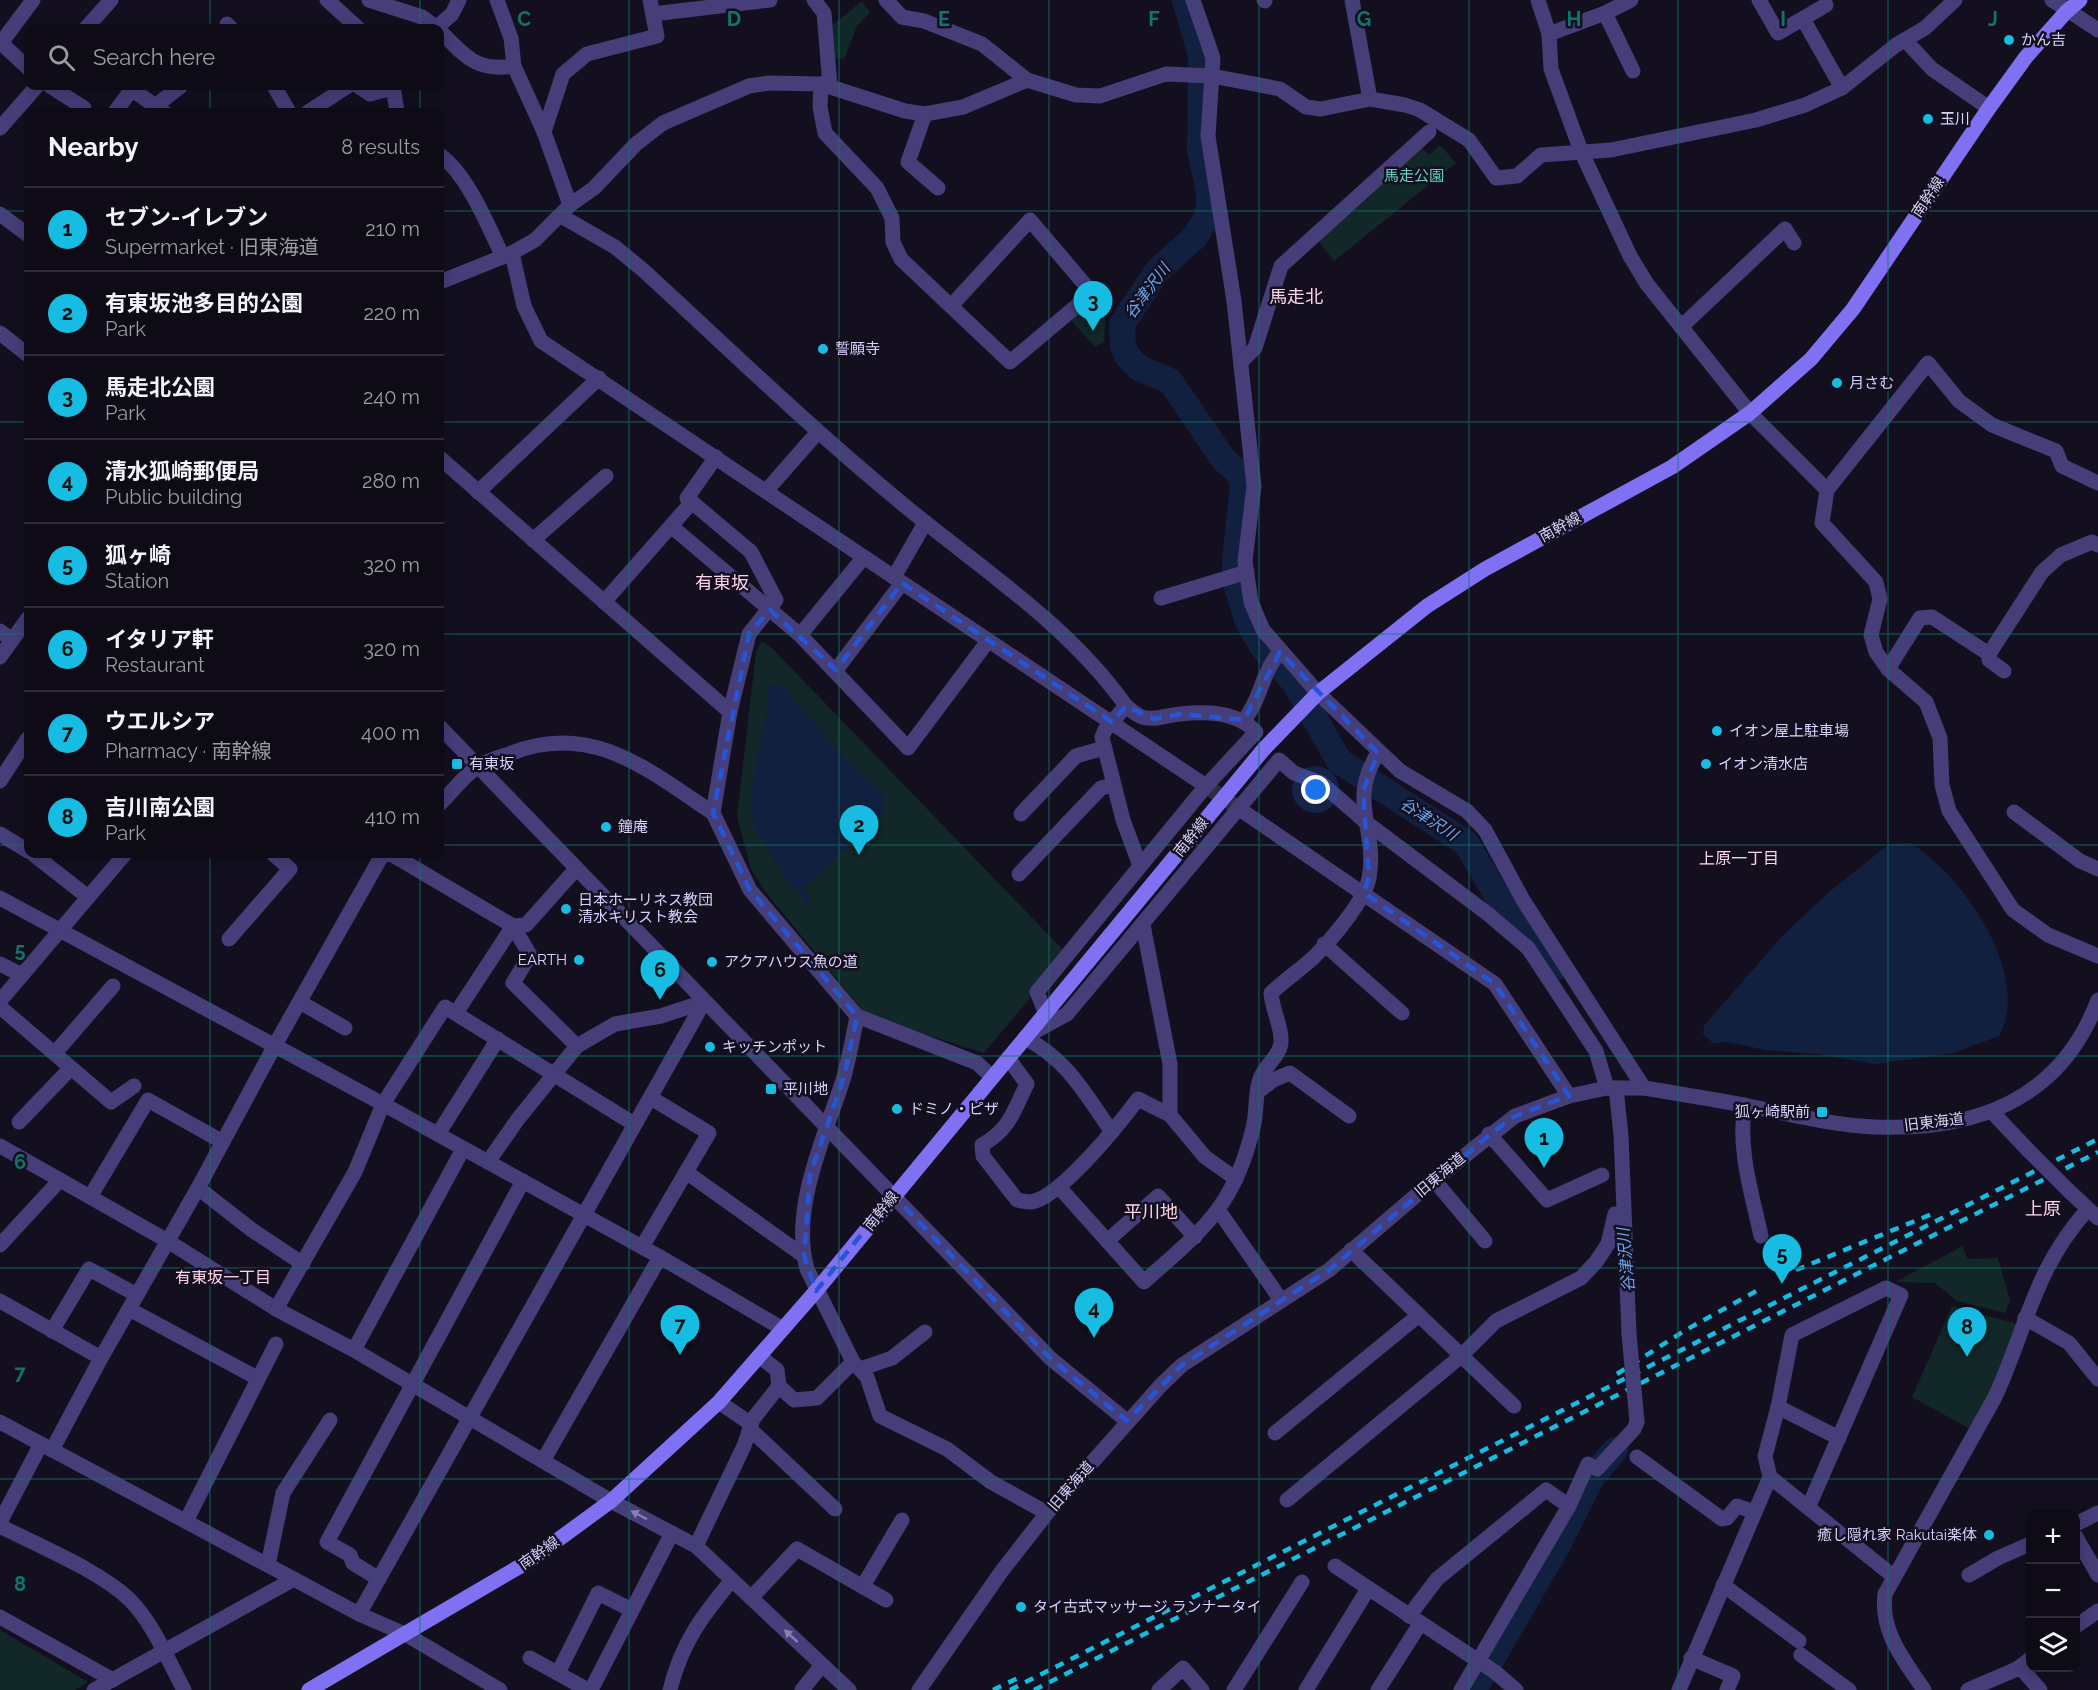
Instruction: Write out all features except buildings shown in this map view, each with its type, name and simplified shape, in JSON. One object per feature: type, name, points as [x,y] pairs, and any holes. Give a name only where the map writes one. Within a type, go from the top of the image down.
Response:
[{"type":"main road","name":"南幹線","points":[[309,1690],[407,1635],[529,1561],[611,1501],[718,1402],[816,1291],[1263,750],[1318,693],[1437,600],[1494,563],[1672,467],[1750,413],[1811,359],[1853,309],[2026,57],[2066,12],[2080,0]]},
{"type":"street","points":[[24,64],[1,42],[33,0]]},
{"type":"street","points":[[90,24],[111,0]]},
{"type":"street","points":[[327,0],[354,24]]},
{"type":"street","points":[[369,0],[422,18],[430,24]]},
{"type":"street","points":[[442,24],[453,14],[459,0]]},
{"type":"street","points":[[496,0],[511,38],[514,66],[544,132],[566,211],[643,270],[817,433],[1060,632],[1104,676],[1126,706],[1141,717],[1154,719],[1181,714],[1222,715],[1244,720],[1256,732],[1206,786],[1037,992],[1046,1014]]},
{"type":"street","points":[[544,132],[563,74],[587,54],[657,36],[651,7],[770,0]]},
{"type":"street","points":[[814,0],[824,13],[826,85],[820,107],[825,133],[877,188],[892,218],[894,242],[901,260],[1010,362],[1092,293],[1030,220],[951,306]]},
{"type":"street","points":[[886,0],[902,16],[924,21],[982,44],[1027,80],[1077,95],[1100,96],[1166,74],[1212,76],[1280,89],[1306,107],[1321,109],[1370,99],[1405,105],[1430,116],[1469,140],[1496,178],[1517,176],[1541,155],[1611,150],[1756,120],[1804,105],[1842,88],[1905,40],[1925,28],[1952,1]]},
{"type":"street","points":[[1193,0],[1214,58],[1208,136],[1221,204],[1242,361],[1254,486],[1245,561],[1251,602],[1263,630],[1280,652],[1378,753],[1418,784],[1467,811],[1485,830],[1523,900],[1644,1088]]},
{"type":"street","points":[[1352,0],[1370,99]]},
{"type":"street","points":[[1538,0],[1549,34],[1551,69],[1581,151],[1630,256],[1647,284],[1750,413],[1827,490]]},
{"type":"street","points":[[1549,34],[1605,13],[1631,0]]},
{"type":"street","points":[[1759,0],[1778,33],[1826,4]]},
{"type":"street","points":[[2052,0],[2066,12],[2098,30]]},
{"type":"street","points":[[1605,13],[1634,71]]},
{"type":"street","points":[[1803,19],[1842,88]]},
{"type":"street","points":[[444,36],[471,62],[497,69],[514,66]]},
{"type":"street","points":[[1905,40],[1932,69],[1989,108]]},
{"type":"street","points":[[444,280],[507,255],[536,240],[594,188],[636,144],[663,123],[748,86],[770,83],[826,85],[905,111],[925,114],[963,107],[1027,80]]},
{"type":"street","points":[[0,128],[33,90]]},
{"type":"street","points":[[56,90],[84,108]]},
{"type":"street","points":[[117,108],[128,90]]},
{"type":"street","points":[[134,90],[159,108]]},
{"type":"street","points":[[161,108],[177,90]]},
{"type":"street","points":[[276,90],[287,108]]},
{"type":"street","points":[[314,108],[342,90]]},
{"type":"street","points":[[364,90],[370,94],[383,90]]},
{"type":"street","points":[[393,90],[396,108]]},
{"type":"street","points":[[925,114],[908,162],[938,188]]},
{"type":"street","points":[[1242,361],[1255,348],[1281,266],[1429,132]]},
{"type":"street","points":[[444,158],[450,163],[507,255],[525,306],[541,341],[1206,786]]},
{"type":"street","points":[[0,214],[24,232]]},
{"type":"street","points":[[1682,327],[1785,229],[1794,243]]},
{"type":"street","points":[[0,333],[24,352]]},
{"type":"street","points":[[2098,483],[2062,466],[2056,451],[1992,425],[1959,401],[1928,363],[1827,490],[1822,523],[1876,582],[1881,599],[1871,635],[1876,652],[1888,669],[1926,702],[1940,738],[1942,785],[1949,811],[2013,910],[2048,935],[2098,956]]},
{"type":"street","points":[[478,492],[599,378]]},
{"type":"street","points":[[766,490],[817,433]]},
{"type":"street","points":[[713,813],[730,712],[749,634],[776,600],[751,552],[687,498],[716,457]]},
{"type":"street","points":[[444,462],[730,712]]},
{"type":"street","points":[[533,540],[606,476]]},
{"type":"street","points":[[603,602],[692,502]]},
{"type":"street","points":[[836,670],[898,580],[926,524]]},
{"type":"street","points":[[671,526],[800,635],[836,670],[908,748],[987,641]]},
{"type":"street","points":[[2004,671],[1989,660],[1989,654],[2042,572],[2061,555],[2092,542],[2098,545]]},
{"type":"street","points":[[800,635],[864,557]]},
{"type":"street","points":[[1161,598],[1247,572]]},
{"type":"street","points":[[1888,669],[1920,618],[1932,617],[1989,654]]},
{"type":"street","points":[[0,657],[6,636],[24,621]]},
{"type":"street","points":[[1244,720],[1252,710],[1270,666],[1280,652]]},
{"type":"street","points":[[1126,706],[1102,737],[1113,785],[1140,866]]},
{"type":"street","points":[[444,732],[1050,1358],[1127,1421]]},
{"type":"street","points":[[444,800],[478,766],[533,744],[579,743],[609,749],[642,765],[713,813],[750,890],[857,1016],[977,1063],[992,1077]]},
{"type":"street","points":[[0,781],[24,744]]},
{"type":"street","points":[[1020,814],[1076,756],[1104,748]]},
{"type":"street","points":[[1059,1187],[1144,1282],[1195,1237],[1219,1211],[1236,1179],[1253,1130],[1259,1091],[1258,1082],[1277,1054],[1282,1039],[1271,993],[1314,957],[1364,893],[1369,877],[1363,791],[1367,771],[1378,753]]},
{"type":"street","points":[[1025,1038],[1067,1014],[1279,760],[1294,773],[1321,783],[1367,823],[1488,914],[1528,948],[1596,1051],[1611,1088],[1621,1135],[1629,1334],[1637,1422],[1634,1429],[1597,1469],[1588,1464],[1569,1506],[1461,1690]]},
{"type":"street","points":[[1019,874],[1101,788],[1113,785]]},
{"type":"street","points":[[1238,808],[1495,984],[1569,1096]]},
{"type":"street","points":[[2014,812],[2080,861],[2098,869]]},
{"type":"street","points":[[0,834],[24,849]]},
{"type":"street","points":[[38,858],[88,897]]},
{"type":"street","points":[[0,1001],[122,858]]},
{"type":"street","points":[[229,939],[290,869],[278,858]]},
{"type":"street","points":[[184,1690],[144,1619],[117,1590],[0,1524],[129,1310],[380,858]]},
{"type":"street","points":[[396,858],[513,926],[530,955],[513,983],[577,1046]]},
{"type":"street","points":[[513,926],[526,925],[576,869]]},
{"type":"street","points":[[0,898],[438,1134],[660,1257],[783,1329]]},
{"type":"street","points":[[1143,925],[1170,1064],[1170,1115]]},
{"type":"street","points":[[456,1013],[513,926]]},
{"type":"street","points":[[1324,944],[1402,1013]]},
{"type":"street","points":[[0,964],[21,975]]},
{"type":"street","points":[[55,1053],[113,986]]},
{"type":"street","name":"旧東海道","points":[[919,1690],[1001,1572],[1047,1513],[1127,1421],[1182,1365],[1329,1270],[1434,1180],[1515,1116],[1569,1096],[1611,1088],[1644,1088],[1872,1127],[1921,1127],[1992,1112],[2014,1103],[2042,1084],[2057,1070],[2083,1031],[2098,1000]]},
{"type":"street","points":[[300,1002],[345,1028]]},
{"type":"street","points":[[488,1162],[518,1119],[577,1046],[615,1024],[661,1016],[704,1002]]},
{"type":"street","points":[[359,1614],[471,1419],[545,1281],[585,1215],[704,1002]]},
{"type":"street","points":[[0,1007],[111,1102],[134,1086]]},
{"type":"street","points":[[276,1309],[355,1172],[383,1104],[445,1007],[634,1124]]},
{"type":"street","points":[[857,1016],[844,1077],[810,1175],[804,1256],[816,1291],[857,1366],[867,1377],[880,1416],[947,1449],[991,1482],[1047,1513]]},
{"type":"street","points":[[1025,1038],[1043,1047],[1068,1068],[1112,1132]]},
{"type":"street","points":[[438,1134],[498,1040]]},
{"type":"street","points":[[1008,1058],[1027,1084],[1006,1127],[1000,1134],[982,1145],[983,1156],[1017,1200],[1032,1202],[1059,1187],[1112,1132],[1138,1099],[1170,1115],[1205,1157],[1236,1179]]},
{"type":"street","points":[[19,1122],[71,1068]]},
{"type":"street","points":[[1259,1091],[1273,1080],[1290,1073],[1349,1116]]},
{"type":"street","points":[[642,1247],[709,1132],[651,1098]]},
{"type":"street","points":[[90,1197],[148,1100],[223,1142]]},
{"type":"street","points":[[1744,1105],[1741,1124],[1748,1176],[1761,1236]]},
{"type":"street","points":[[1924,1690],[1898,1650],[1885,1623],[1883,1609],[1885,1594],[1995,1397],[2010,1365],[2035,1289],[2053,1254],[2068,1231],[2093,1213],[1992,1112]]},
{"type":"street","points":[[1490,1134],[1547,1200],[1602,1175]]},
{"type":"street","points":[[0,1146],[166,1240],[276,1309],[354,1350],[544,1459],[611,1501],[696,1546],[849,1690]]},
{"type":"street","points":[[354,1350],[463,1149]]},
{"type":"street","points":[[686,1172],[804,1256]]},
{"type":"street","points":[[0,1245],[60,1180]]},
{"type":"street","points":[[1434,1180],[1485,1242]]},
{"type":"street","points":[[379,1579],[353,1563],[350,1555],[327,1542],[414,1386],[523,1182]]},
{"type":"street","points":[[198,1188],[252,1230],[303,1264]]},
{"type":"street","points":[[1107,1241],[1158,1196],[1195,1237]]},
{"type":"street","points":[[1219,1211],[1281,1300]]},
{"type":"street","points":[[1287,1500],[1460,1357],[1496,1321],[1581,1278],[1608,1244],[1615,1214],[1623,1214]]},
{"type":"street","points":[[1352,1250],[1460,1357],[1514,1406]]},
{"type":"street","points":[[544,1459],[660,1257]]},
{"type":"street","points":[[52,1331],[89,1269],[137,1295]]},
{"type":"street","points":[[1679,1690],[1770,1477],[1765,1456],[1778,1407],[1792,1335],[1886,1288],[1901,1295],[1808,1508]]},
{"type":"street","points":[[0,1301],[101,1358]]},
{"type":"street","points":[[129,1310],[257,1378]]},
{"type":"street","points":[[1275,1433],[1419,1315]]},
{"type":"street","points":[[2025,1318],[2069,1342],[2098,1379]]},
{"type":"street","points":[[759,1356],[777,1370],[779,1386],[794,1400],[817,1398],[857,1366],[892,1358],[925,1332]]},
{"type":"street","points":[[186,1521],[276,1344]]},
{"type":"street","points":[[696,1546],[750,1427],[779,1386]]},
{"type":"street","points":[[718,1402],[750,1427],[835,1509]]},
{"type":"street","points":[[1778,1407],[1839,1438]]},
{"type":"street","points":[[268,1565],[283,1493],[330,1420]]},
{"type":"street","points":[[0,1422],[359,1614],[407,1635],[501,1690]]},
{"type":"street","points":[[1637,1457],[1722,1519],[1727,1518],[1737,1506],[1755,1512]]},
{"type":"street","points":[[1770,1477],[1893,1576]]},
{"type":"street","points":[[1378,1690],[1437,1579],[1546,1490],[1569,1506]]},
{"type":"street","points":[[2080,1522],[2098,1513]]},
{"type":"street","points":[[863,1586],[902,1520]]},
{"type":"street","points":[[530,1658],[590,1690],[672,1533]]},
{"type":"street","points":[[2080,1544],[2098,1575]]},
{"type":"street","points":[[1969,1575],[1998,1558],[2026,1546]]},
{"type":"street","points":[[751,1598],[797,1549],[886,1600]]},
{"type":"street","points":[[1335,1566],[1495,1672],[1516,1690]]},
{"type":"street","points":[[94,1690],[294,1579]]},
{"type":"street","points":[[670,1690],[677,1662],[700,1618],[732,1580]]},
{"type":"street","points":[[1234,1690],[1302,1582]]},
{"type":"street","points":[[1723,1585],[1849,1690]]},
{"type":"street","points":[[1306,1690],[1368,1589]]},
{"type":"street","points":[[558,1673],[598,1593],[632,1610]]},
{"type":"street","points":[[2080,1623],[2098,1611]]},
{"type":"street","points":[[0,1617],[113,1680]]},
{"type":"street","points":[[1691,1658],[1733,1676],[1727,1690]]},
{"type":"street","points":[[1968,1690],[2025,1663],[2040,1690]]},
{"type":"street","points":[[802,1690],[822,1665]]},
{"type":"street","points":[[1159,1690],[1183,1668],[1202,1690]]},
{"type":"highlighted area","points":[[902,583],[1112,722],[1126,706],[1154,719],[1181,714],[1244,720],[1280,652],[1378,753],[1363,791],[1369,877],[1364,893],[1495,984],[1569,1096],[1515,1116],[1493,1132],[1329,1270],[1182,1365],[1127,1421],[1050,1358],[893,1195],[816,1291],[804,1256],[810,1175],[844,1077],[857,1016],[750,890],[713,813],[749,634],[770,610],[836,670]]},
{"type":"green space","points":[[862,1],[870,12],[857,26],[844,59],[835,58],[833,25]]},
{"type":"green space","name":"馬走公園","points":[[1440,145],[1456,163],[1334,261],[1318,241],[1364,202],[1421,147],[1429,155]]},
{"type":"green space","points":[[1096,300],[1106,310],[1104,342],[1095,347],[1071,320]]},
{"type":"green space","points":[[762,641],[771,647],[1067,954],[984,1053],[867,1016],[764,890],[751,869],[737,817],[756,652]]},
{"type":"green space","points":[[1963,1246],[1967,1259],[1998,1258],[2010,1300],[2005,1313],[1957,1301],[1935,1283],[1895,1282]]},
{"type":"green space","points":[[1952,1306],[2017,1324],[1990,1391],[1970,1429],[1912,1397]]},
{"type":"green space","points":[[0,1630],[88,1682],[75,1690],[0,1690]]},
{"type":"water","points":[[774,684],[787,689],[793,695],[791,698],[869,783],[873,781],[885,799],[884,814],[877,821],[877,826],[859,842],[853,842],[804,888],[811,903],[806,906],[797,889],[787,882],[755,829],[752,814],[755,767],[768,705],[769,685]]},
{"type":"water","points":[[1910,843],[1951,878],[1987,928],[1999,956],[2007,984],[2007,1011],[1999,1036],[1953,1053],[1875,1064],[1817,1054],[1766,1050],[1728,1042],[1713,1043],[1703,1034],[1704,1026],[1784,934],[1828,893],[1889,844]]},
{"type":"waterway","name":"谷津沢川","points":[[1185,0],[1201,56],[1200,151],[1209,192],[1209,206],[1206,219],[1195,237],[1158,270],[1122,324],[1123,346],[1128,357],[1139,368],[1170,381],[1224,460],[1238,472],[1243,485],[1235,561],[1236,584],[1248,622],[1264,649],[1294,682],[1339,761],[1466,843],[1501,902],[1526,931],[1551,971]]},
{"type":"waterway","name":"谷津沢川","points":[[1474,1690],[1556,1548],[1592,1477],[1615,1450]]},
{"type":"tunnel","points":[[1206,786],[1238,808]]},
{"type":"railway","points":[[1010,1690],[2098,1139]]},
{"type":"railway","points":[[1034,1690],[2098,1152]]},
{"type":"railway","points":[[1796,1270],[1932,1214]]},
{"type":"railway","points":[[1617,1374],[1684,1331],[1760,1289]]},
{"type":"railway","points":[[993,1690],[1018,1678]]},
{"type":"place","name":"かん吉","points":[[2009,40]]},
{"type":"place","name":"玉川","points":[[1928,119]]},
{"type":"place","name":"馬走北公園","points":[[1093,331]]},
{"type":"place","name":"誓願寺","points":[[823,349]]},
{"type":"place","name":"月さむ","points":[[1837,383]]},
{"type":"place","name":"イオン屋上駐車場","points":[[1717,731]]},
{"type":"place","name":"有東坂","points":[[457,764]]},
{"type":"place","name":"イオン清水店","points":[[1706,764]]},
{"type":"place","name":"鐘庵","points":[[606,827]]},
{"type":"place","name":"有東坂池多目的公園","points":[[859,855]]},
{"type":"place","name":"日本ホーリネス教団 清水キリスト教会","points":[[566,909]]},
{"type":"place","name":"EARTH","points":[[579,960]]},
{"type":"place","name":"アクアハウス魚の道","points":[[712,962]]},
{"type":"place","name":"イタリア軒","points":[[660,1000]]},
{"type":"place","name":"キッチンポット","points":[[710,1047]]},
{"type":"place","name":"平川地","points":[[771,1089]]},
{"type":"place","name":"ドミノ・ピザ","points":[[897,1109]]},
{"type":"place","name":"狐ヶ崎駅前","points":[[1822,1112]]},
{"type":"place","name":"セブン-イレブン","points":[[1544,1168]]},
{"type":"place","name":"狐ヶ崎","points":[[1782,1284]]},
{"type":"place","name":"清水狐崎郵便局","points":[[1094,1338]]},
{"type":"place","name":"ウエルシア","points":[[680,1355]]},
{"type":"place","name":"吉川南公園","points":[[1967,1357]]},
{"type":"place","name":"癒し隠れ家 Rakutai楽体","points":[[1989,1535]]},
{"type":"place","name":"タイ古式マッサージ ランナータイ","points":[[1021,1607]]},
{"type":"district","name":"馬走北","points":[[1296,296]]},
{"type":"district","name":"有東坂","points":[[722,582]]},
{"type":"district","name":"上原一丁目","points":[[1739,858]]},
{"type":"district","name":"上原","points":[[2043,1208]]},
{"type":"district","name":"平川地","points":[[1151,1211]]},
{"type":"district","name":"有東坂一丁目","points":[[223,1277]]}]
